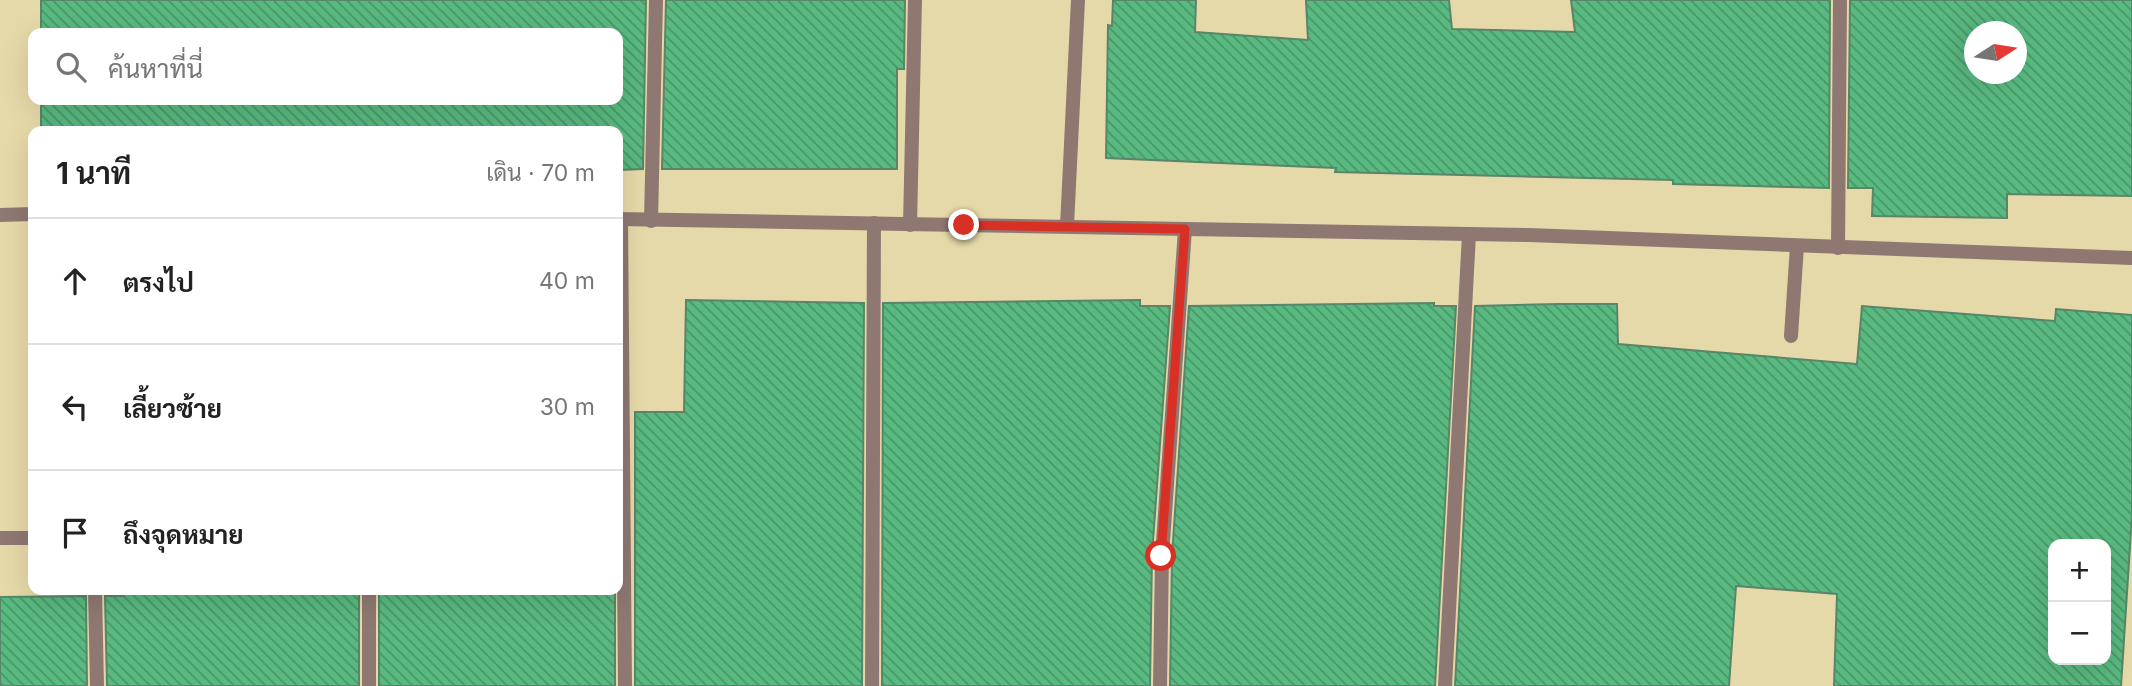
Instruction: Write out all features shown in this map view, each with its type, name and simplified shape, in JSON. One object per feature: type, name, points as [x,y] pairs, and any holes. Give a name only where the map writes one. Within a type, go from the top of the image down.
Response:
[{"type":"street","points":[[651,220],[656,0]]},
{"type":"street","points":[[909,225],[915,0]]},
{"type":"street","points":[[1067,226],[1078,0]]},
{"type":"street","points":[[1838,248],[1840,0]]},
{"type":"street","points":[[0,215],[28,215]]},
{"type":"street","points":[[623,219],[1469,234],[2132,258]]},
{"type":"street","points":[[872,686],[874,223]]},
{"type":"street","points":[[1160,686],[1161,556],[1185,229]]},
{"type":"street","points":[[1445,686],[1469,234]]},
{"type":"street","points":[[1791,336],[1797,246]]},
{"type":"street","points":[[623,530],[625,686]]},
{"type":"street","points":[[0,538],[28,538]]},
{"type":"street","points":[[95,595],[97,686]]},
{"type":"street","points":[[369,595],[369,686]]},
{"type":"building","points":[[41,0],[646,0],[643,169],[623,170],[623,126],[41,126],[41,105],[623,105],[623,28],[41,28]]},
{"type":"building","points":[[666,0],[905,0],[904,69],[897,69],[897,169],[662,169]]},
{"type":"building","points":[[1113,0],[1196,0],[1195,32],[1308,40],[1306,0],[1449,0],[1452,29],[1575,32],[1571,0],[1830,0],[1829,188],[1673,184],[1673,180],[1335,172],[1336,168],[1106,158],[1108,25],[1112,26]]},
{"type":"building","points":[[1850,0],[2132,0],[2132,196],[2007,194],[2007,218],[1872,216],[1873,188],[1848,188]]},
{"type":"building","points":[[686,300],[864,303],[862,686],[635,686],[635,412],[684,412]]},
{"type":"building","points":[[1140,300],[1140,306],[1170,306],[1152,555],[1150,686],[882,686],[883,303]]},
{"type":"building","points":[[1434,303],[1434,306],[1456,306],[1435,686],[1170,686],[1172,556],[1189,306]]},
{"type":"building","points":[[1617,304],[1618,344],[1857,364],[1862,306],[2055,321],[2056,309],[2132,315],[2132,515],[2121,686],[1834,686],[1837,594],[1736,586],[1729,686],[1455,686],[1475,306]]},
{"type":"building","points":[[359,595],[359,686],[107,686],[105,596]]},
{"type":"building","points":[[379,595],[615,595],[615,686],[379,686]]},
{"type":"building","points":[[86,596],[87,686],[0,686],[0,597]]},
{"type":"route","points":[[964,225],[1185,229],[1161,556]]}]
